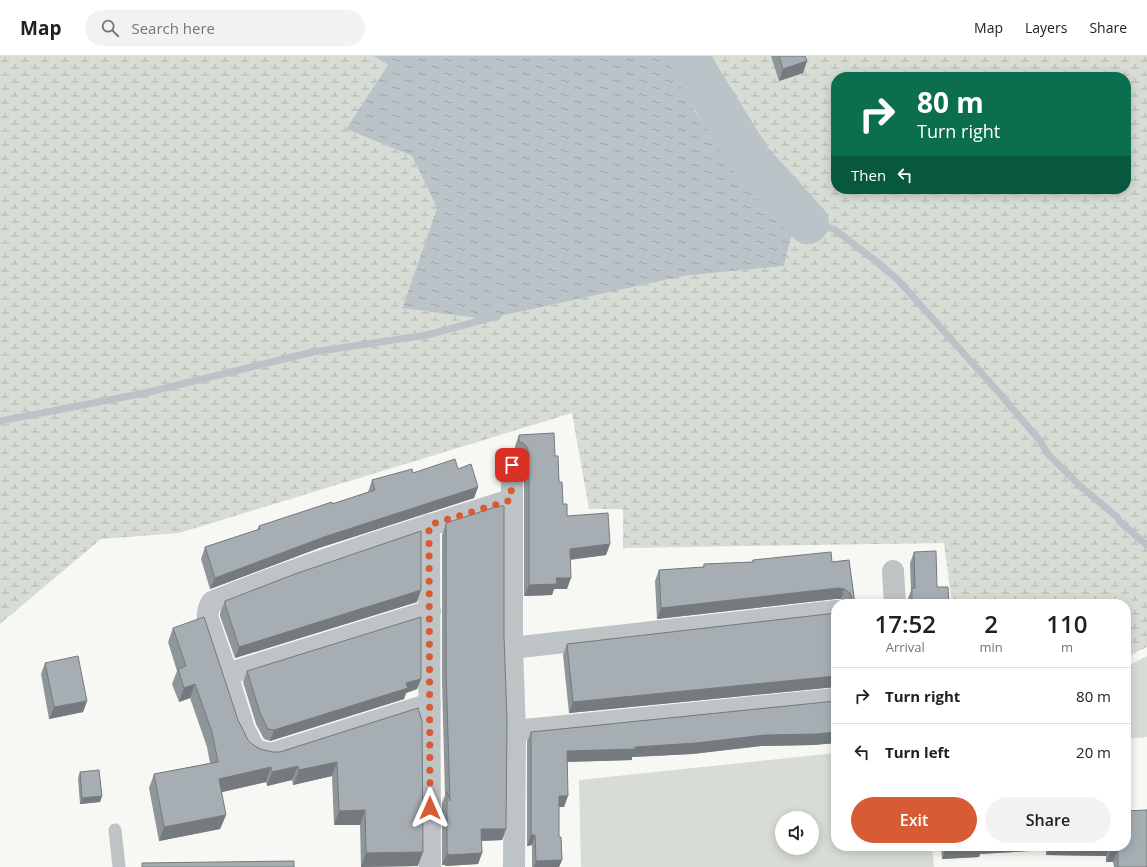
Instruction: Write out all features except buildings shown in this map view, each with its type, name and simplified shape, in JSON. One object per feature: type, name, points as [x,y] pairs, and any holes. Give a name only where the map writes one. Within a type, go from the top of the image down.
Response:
[{"type":"street","points":[[512,465],[512,648],[515,731],[514,867]]},
{"type":"street","points":[[430,704],[271,754],[258,751],[254,748],[244,729],[208,620],[207,612],[212,602],[255,584],[429,525],[511,500]]},
{"type":"street","points":[[429,525],[430,867]]},
{"type":"street","points":[[893,571],[895,599]]},
{"type":"street","points":[[227,674],[430,611]]},
{"type":"street","points":[[512,648],[831,612]]},
{"type":"street","points":[[515,731],[831,699]]},
{"type":"lane","points":[[115,830],[119,867]]},
{"type":"green space","points":[[0,56],[373,56],[388,65],[346,129],[412,156],[437,208],[402,307],[784,266],[792,233],[694,110],[674,56],[1147,56],[1147,647],[1131,655],[1131,599],[951,599],[944,543],[623,548],[623,509],[589,509],[572,413],[179,533],[101,539],[0,624]]},
{"type":"green space","points":[[1147,656],[1147,737],[1131,739],[1131,664]]},
{"type":"green space","points":[[831,754],[831,851],[932,851],[934,867],[581,867],[579,780]]},
{"type":"water","points":[[373,56],[674,56],[694,110],[792,233],[784,266],[683,276],[486,319],[402,308],[437,208],[412,156],[346,129],[388,65]]},
{"type":"waterway","points":[[689,56],[697,73],[751,160],[808,223]]},
{"type":"waterway","points":[[784,237],[808,223],[834,229],[877,262],[898,280],[1001,395],[1040,441],[1048,454],[1079,485],[1147,545]]},
{"type":"waterway","points":[[0,421],[145,393],[313,352],[427,335],[498,316]]},
{"type":"route","points":[[430,808],[429,525],[511,500],[512,465]]}]
